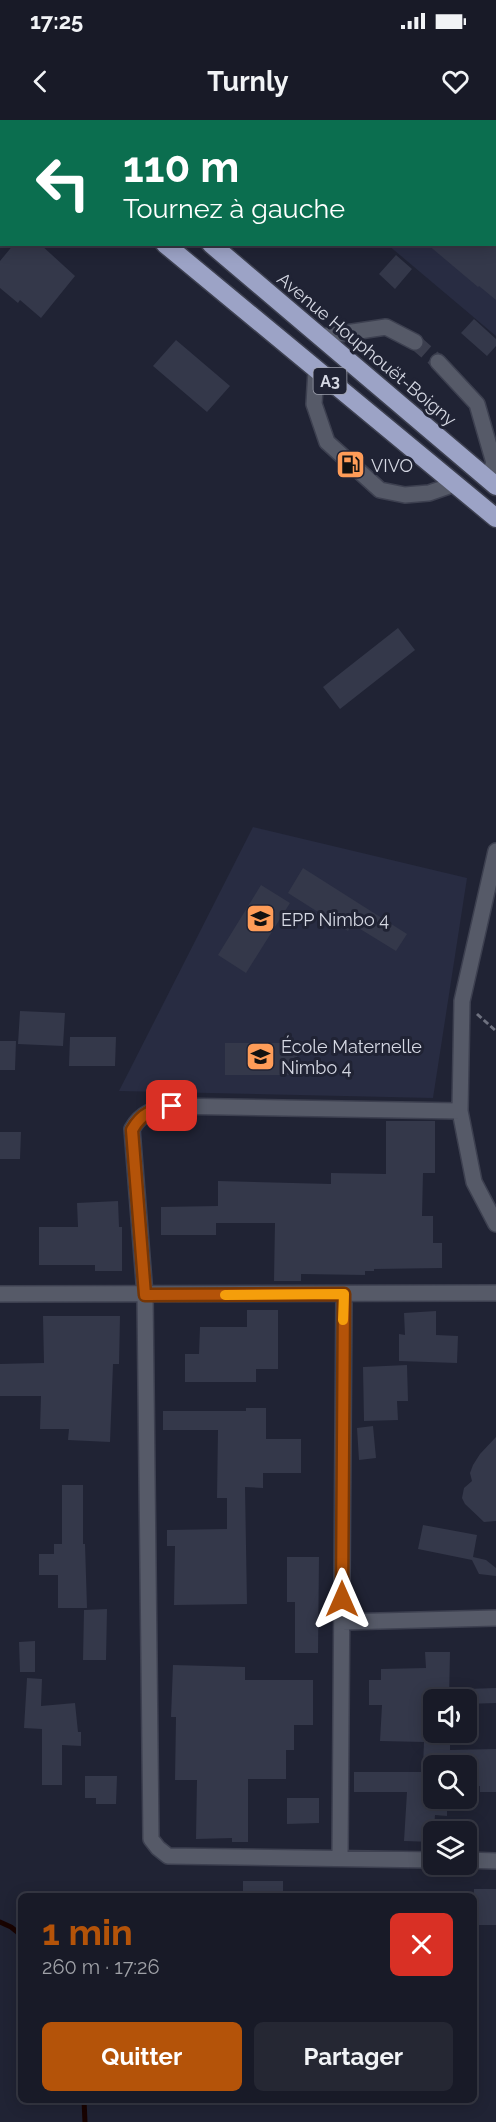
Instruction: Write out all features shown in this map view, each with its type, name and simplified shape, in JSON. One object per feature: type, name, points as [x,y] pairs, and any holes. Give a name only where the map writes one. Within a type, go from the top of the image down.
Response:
[{"type":"highway","name":"A3","points":[[167,246],[496,518]]},
{"type":"highway","name":"Avenue Houphouët-Boigny","points":[[213,246],[491,482]]},
{"type":"street","points":[[319,337],[386,327],[415,342]]},
{"type":"street","points":[[438,362],[477,404],[494,463],[491,482]]},
{"type":"street","points":[[316,370],[314,404],[327,442],[380,490],[405,495],[429,494],[455,484]]},
{"type":"street","points":[[496,850],[462,1001],[460,1111],[474,1182],[496,1224]]},
{"type":"street","points":[[423,1860],[168,1856],[151,1839],[145,1295],[132,1130],[138,1118],[148,1111],[172,1106],[460,1111]]},
{"type":"street","points":[[0,1294],[496,1293]]},
{"type":"street","points":[[340,1858],[344,1294]]},
{"type":"street","points":[[342,1622],[496,1618]]},
{"type":"street","points":[[477,1860],[496,1861]]},
{"type":"shaded area","points":[[389,246],[496,246],[496,336]]},
{"type":"shaded area","points":[[253,827],[467,878],[433,1098],[119,1091]]},
{"type":"building","points":[[12,246],[42,246],[75,276],[41,318],[20,300],[18,303],[0,288],[0,261]]},
{"type":"building","points":[[429,246],[496,246],[496,300]]},
{"type":"building","points":[[396,255],[412,269],[395,289],[379,274]]},
{"type":"building","points":[[474,319],[496,339],[496,346],[487,356],[461,333]]},
{"type":"building","points":[[176,340],[230,386],[207,412],[153,366]]},
{"type":"building","points":[[398,628],[415,650],[340,709],[323,687]]},
{"type":"building","points":[[303,868],[407,934],[396,951],[352,924],[348,931],[288,893]]},
{"type":"building","points":[[261,885],[290,903],[246,973],[218,955]]},
{"type":"building","points":[[20,1011],[65,1013],[63,1046],[18,1044]]},
{"type":"building","points":[[70,1037],[116,1037],[115,1066],[69,1066]]},
{"type":"building","points":[[0,1041],[16,1041],[15,1070],[0,1070]]},
{"type":"building","points":[[225,1043],[297,1043],[297,1075],[225,1075]]},
{"type":"building","points":[[386,1121],[435,1121],[435,1173],[423,1173],[422,1216],[433,1216],[433,1243],[442,1243],[442,1268],[374,1269],[374,1271],[365,1271],[365,1275],[301,1274],[301,1281],[274,1281],[275,1223],[216,1223],[216,1235],[161,1235],[161,1207],[218,1206],[218,1181],[331,1184],[331,1173],[386,1174]]},
{"type":"building","points":[[0,1132],[21,1132],[20,1159],[0,1159]]},
{"type":"building","points":[[118,1201],[119,1227],[122,1227],[122,1271],[95,1271],[95,1265],[39,1265],[39,1227],[78,1227],[77,1203]]},
{"type":"building","points":[[247,1310],[278,1310],[278,1369],[256,1369],[256,1382],[185,1382],[185,1354],[199,1354],[200,1327],[247,1327]]},
{"type":"building","points":[[436,1311],[436,1335],[458,1336],[457,1363],[399,1361],[399,1334],[405,1335],[404,1313]]},
{"type":"building","points":[[43,1316],[120,1316],[119,1364],[113,1364],[110,1442],[68,1440],[69,1429],[40,1429],[41,1396],[0,1396],[0,1364],[44,1363]]},
{"type":"building","points":[[407,1365],[408,1401],[397,1401],[398,1420],[364,1421],[363,1367]]},
{"type":"building","points":[[246,1408],[266,1408],[266,1439],[301,1439],[301,1473],[263,1473],[263,1488],[245,1487],[247,1604],[174,1605],[175,1546],[167,1546],[167,1530],[227,1529],[227,1498],[217,1498],[218,1430],[163,1430],[163,1411],[246,1411]]},
{"type":"building","points":[[373,1426],[376,1458],[359,1460],[357,1428]]},
{"type":"building","points":[[496,1437],[496,1521],[484,1522],[465,1504],[462,1498],[464,1488],[472,1481],[470,1473],[473,1465]]},
{"type":"building","points":[[62,1485],[83,1485],[83,1544],[85,1544],[87,1608],[58,1608],[58,1575],[39,1575],[39,1554],[54,1554],[54,1544],[62,1544]]},
{"type":"building","points":[[423,1525],[477,1535],[473,1557],[486,1560],[496,1568],[496,1576],[479,1574],[472,1560],[418,1549]]},
{"type":"building","points":[[287,1557],[319,1557],[318,1653],[295,1653],[295,1602],[287,1602]]},
{"type":"building","points":[[107,1609],[106,1660],[83,1660],[84,1610]]},
{"type":"building","points":[[35,1641],[35,1672],[20,1672],[19,1642]]},
{"type":"building","points":[[425,1652],[450,1652],[449,1689],[423,1689],[423,1742],[380,1741],[382,1705],[369,1705],[369,1680],[381,1680],[381,1669],[426,1668]]},
{"type":"building","points":[[173,1665],[245,1667],[245,1680],[313,1680],[313,1725],[294,1725],[294,1750],[286,1750],[286,1779],[248,1779],[248,1842],[232,1842],[232,1838],[196,1839],[197,1780],[175,1780],[176,1717],[171,1717]]},
{"type":"building","points":[[27,1678],[42,1679],[41,1706],[75,1703],[78,1732],[81,1732],[81,1746],[62,1745],[62,1785],[42,1785],[42,1729],[24,1728]]},
{"type":"building","points":[[496,1688],[496,1703],[477,1704],[477,1689],[466,1689]]},
{"type":"building","points":[[424,1743],[450,1743],[450,1750],[496,1749],[496,1792],[480,1792],[480,1786],[477,1786],[477,1755],[423,1755]]},
{"type":"building","points":[[354,1772],[423,1772],[423,1809],[447,1809],[447,1816],[435,1815],[435,1821],[423,1821],[423,1842],[404,1841],[407,1792],[354,1792]]},
{"type":"building","points":[[85,1776],[117,1776],[116,1804],[96,1804],[96,1798],[85,1798]]},
{"type":"building","points":[[287,1798],[319,1798],[319,1823],[287,1824]]},
{"type":"building","points":[[243,1881],[283,1881],[283,1893],[243,1893]]},
{"type":"building","points":[[474,1889],[496,1889],[496,1925],[477,1925],[477,1893],[474,1893]]},
{"type":"waterway","points":[[0,1922],[18,1933]]},
{"type":"waterway","points":[[84,2103],[85,2122]]},
{"type":"tunnel","points":[[415,342],[438,362]]},
{"type":"slow traffic","points":[[225,1295],[344,1294],[343,1320]]},
{"type":"place","name":"VIVO","points":[[350,465]]},
{"type":"place","name":"EPP Nimbo 4","points":[[260,919]]},
{"type":"place","name":"École Maternelle Nimbo 4","points":[[260,1056]]},
{"type":"route","points":[[172,1106],[148,1111],[138,1118],[132,1130],[145,1295],[344,1294],[342,1599]]}]
